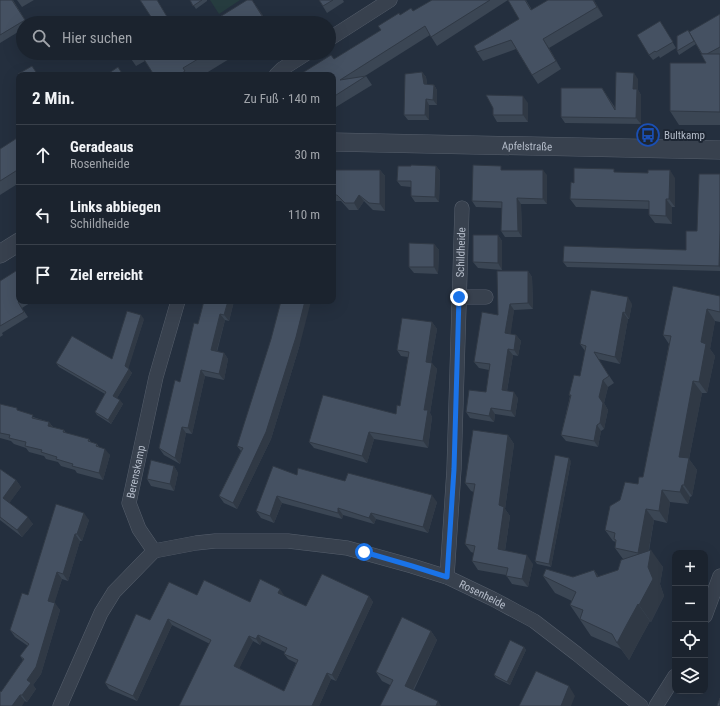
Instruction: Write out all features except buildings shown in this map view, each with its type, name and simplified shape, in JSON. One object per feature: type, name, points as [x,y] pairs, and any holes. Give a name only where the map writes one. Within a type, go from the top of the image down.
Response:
[{"type":"street","points":[[336,35],[390,0]]},
{"type":"street","points":[[279,72],[296,60]]},
{"type":"street","name":"Apfelstraße","points":[[336,142],[720,150]]},
{"type":"street","name":"Schildheide","points":[[447,577],[454,469],[462,208]]},
{"type":"street","points":[[0,254],[16,244]]},
{"type":"street","points":[[459,297],[486,297]]},
{"type":"street","name":"Berenskamp","points":[[154,551],[140,529],[128,503],[156,377],[177,304]]},
{"type":"street","name":"Rosenheide","points":[[154,551],[215,541],[288,541],[347,548],[447,577],[534,621],[641,706]]},
{"type":"street","points":[[60,706],[101,613],[114,592],[154,551]]},
{"type":"street","points":[[708,608],[720,576]]},
{"type":"street","points":[[656,706],[672,681]]},
{"type":"green space","points":[[210,0],[240,0],[219,14]]},
{"type":"place","name":"Bultkamp","points":[[648,135]]},
{"type":"route","points":[[364,552],[447,577],[454,469],[459,297]]}]
